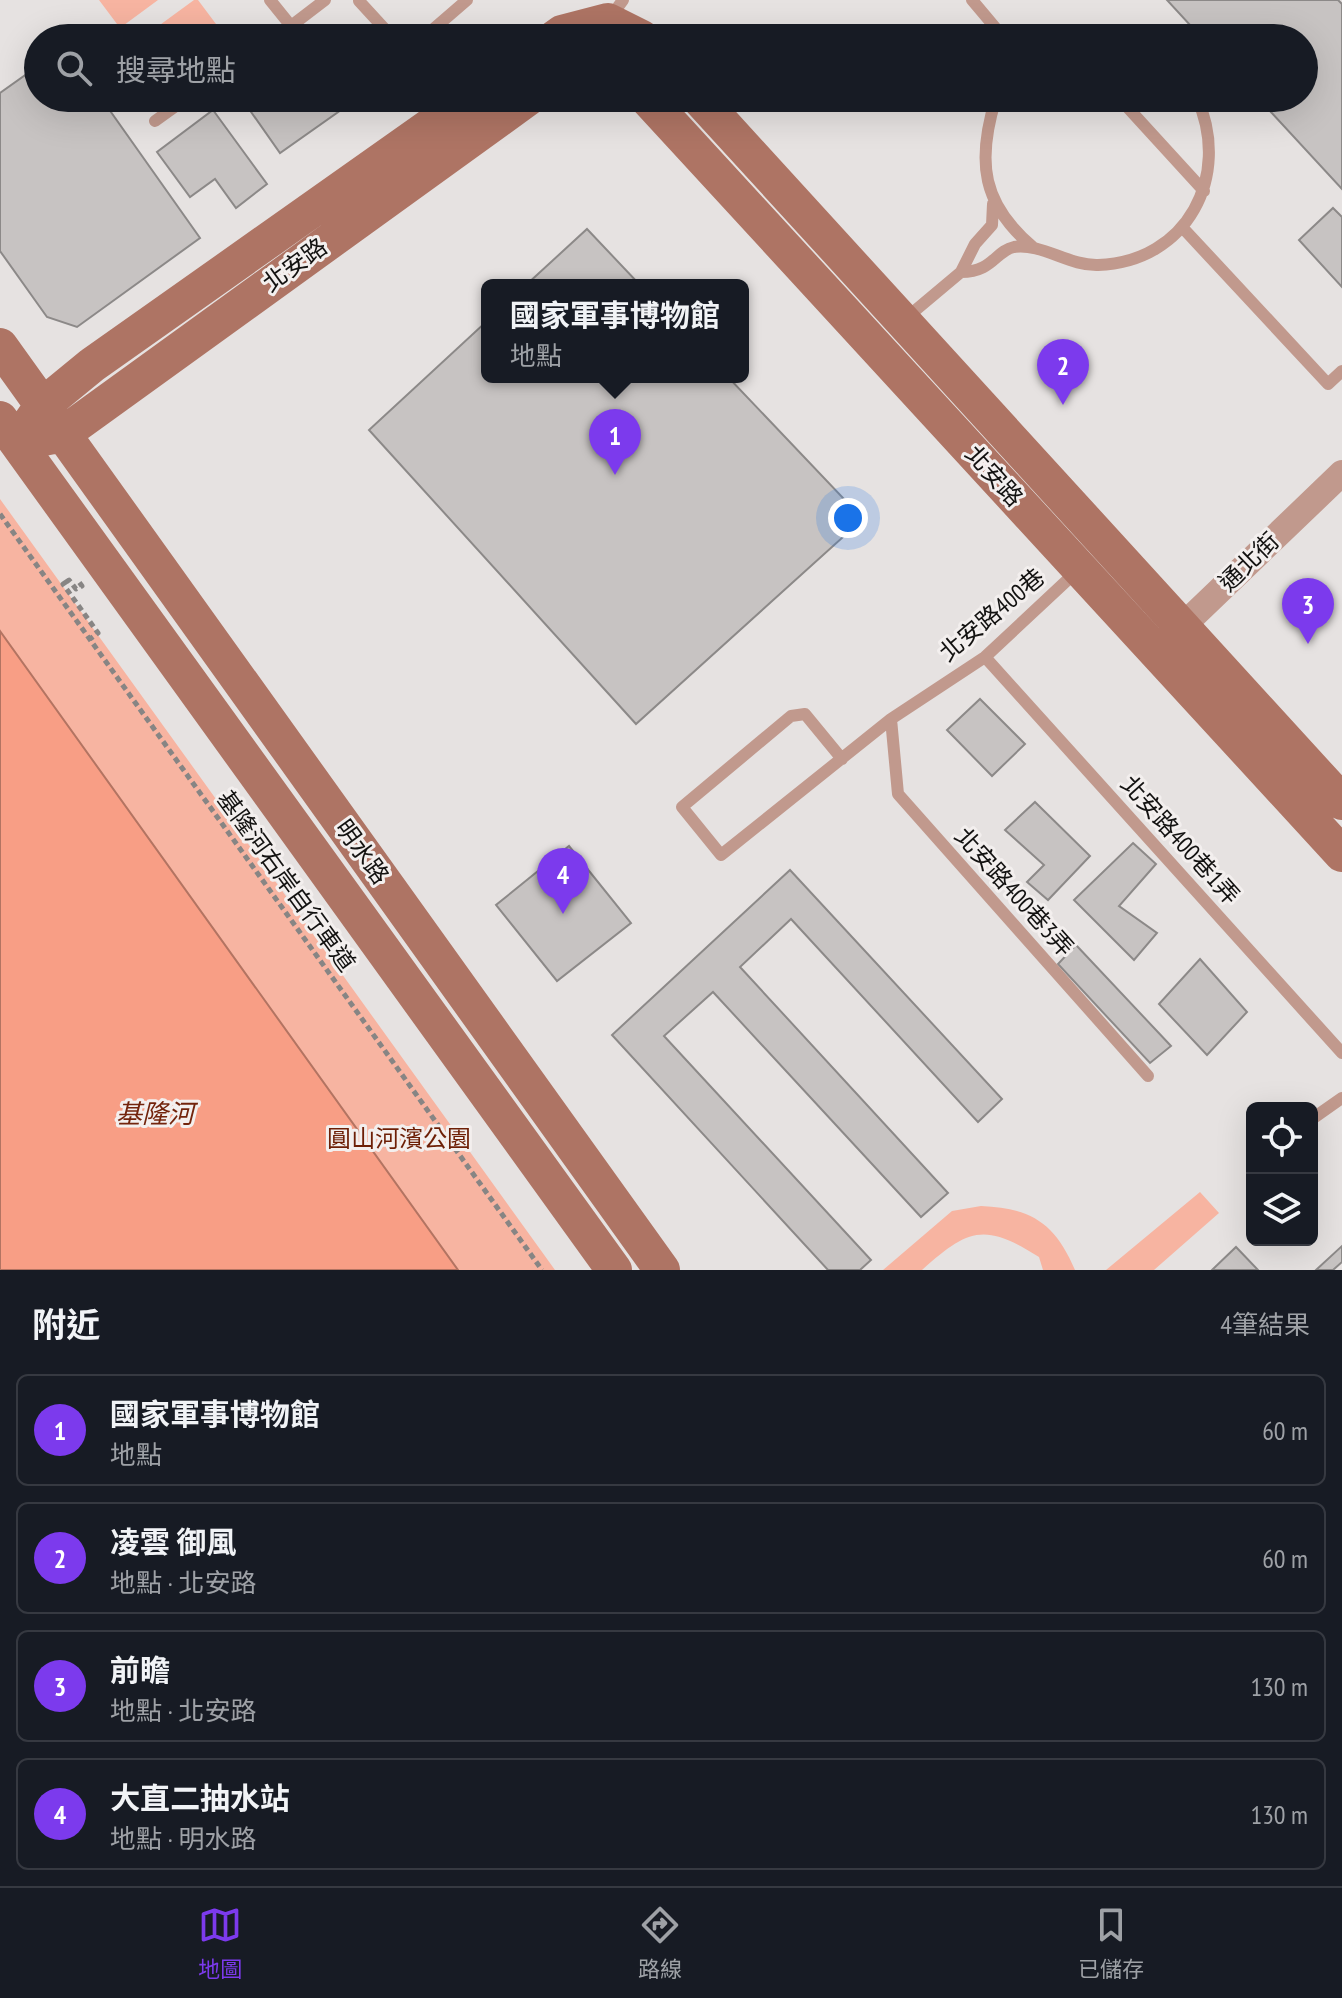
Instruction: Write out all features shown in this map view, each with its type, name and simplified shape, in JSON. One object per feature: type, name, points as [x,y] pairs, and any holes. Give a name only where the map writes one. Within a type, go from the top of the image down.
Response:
[{"type":"main road","name":"北安路","points":[[53,420],[92,365],[450,112]]},
{"type":"main road","name":"北安路","points":[[8,431],[53,420],[507,112]]},
{"type":"main road","name":"北安路","points":[[660,112],[1342,854]]},
{"type":"main road","name":"北安路","points":[[712,112],[1342,802]]},
{"type":"main road","points":[[0,346],[53,420]]},
{"type":"main road","name":"明水路","points":[[53,420],[662,1270]]},
{"type":"main road","name":"明水路","points":[[8,431],[614,1270]]},
{"type":"street","points":[[875,344],[902,321]]},
{"type":"street","name":"通北街","points":[[1156,652],[1342,473]]},
{"type":"lane","points":[[270,0],[289,24]]},
{"type":"lane","points":[[294,24],[325,0]]},
{"type":"lane","points":[[359,0],[380,24]]},
{"type":"lane","points":[[439,24],[467,0]]},
{"type":"lane","points":[[972,0],[992,24]]},
{"type":"lane","points":[[155,121],[168,112]]},
{"type":"lane","points":[[902,321],[961,272],[975,244],[992,225],[993,204],[986,150],[993,112]]},
{"type":"lane","points":[[1132,112],[1204,191]]},
{"type":"lane","points":[[961,272],[978,272],[1011,247],[1034,248],[1096,265],[1127,260],[1157,249],[1182,227],[1204,191],[1211,155],[1204,112]]},
{"type":"lane","points":[[993,204],[1011,229],[1034,248]]},
{"type":"lane","points":[[1182,227],[1328,384],[1342,371]]},
{"type":"lane","name":"北安路400巷","points":[[842,759],[805,714],[791,716],[682,807],[721,855],[842,759],[891,719],[985,657],[1079,570]]},
{"type":"lane","name":"北安路400巷1弄","points":[[985,657],[1342,1053]]},
{"type":"lane","name":"北安路400巷3弄","points":[[891,719],[898,794],[1148,1076]]},
{"type":"lane","points":[[1318,1115],[1342,1098]]},
{"type":"path","name":"基隆河右岸自行車道","points":[[0,514],[542,1270]]},
{"type":"path","points":[[73,574],[82,586],[76,589],[69,580],[63,584],[98,633],[90,639]]},
{"type":"green space","points":[[99,0],[158,0],[125,24],[117,24]]},
{"type":"green space","points":[[198,0],[216,24],[161,24]]},
{"type":"green space","name":"圓山河濱公園","points":[[0,499],[555,1270],[432,1270],[0,668]]},
{"type":"green space","points":[[1200,1192],[1219,1213],[1154,1270],[1106,1270]]},
{"type":"green space","points":[[981,1206],[1014,1210],[1039,1221],[1059,1240],[1075,1270],[1043,1270],[1039,1257],[1020,1246],[1004,1238],[977,1235],[952,1246],[922,1270],[883,1270],[952,1211]]},
{"type":"water","name":"基隆河","points":[[0,631],[458,1270],[0,1270]]},
{"type":"building","points":[[1167,0],[1338,0],[1342,4],[1342,189],[1271,112],[1318,112],[1318,24],[1189,24]]},
{"type":"building","points":[[24,76],[24,112],[111,112],[200,238],[77,327],[47,317],[0,251],[0,93]]},
{"type":"building","points":[[214,112],[267,184],[236,208],[215,179],[190,197],[157,152]]},
{"type":"building","points":[[251,112],[338,112],[280,153]]},
{"type":"building","points":[[1333,208],[1342,217],[1342,287],[1299,240]]},
{"type":"building","points":[[587,229],[634,279],[533,279]]},
{"type":"building","points":[[481,327],[481,383],[734,383],[863,519],[636,724],[369,430]]},
{"type":"building","points":[[980,699],[1025,744],[992,776],[947,730]]},
{"type":"building","points":[[1035,802],[1090,856],[1048,900],[1027,882],[1044,865],[1005,830]]},
{"type":"building","points":[[1133,843],[1156,864],[1119,906],[1157,933],[1134,960],[1074,900]]},
{"type":"building","points":[[569,846],[631,923],[557,981],[496,905]]},
{"type":"building","points":[[790,870],[1002,1099],[978,1122],[791,919],[740,967],[948,1193],[921,1217],[713,992],[664,1036],[871,1260],[860,1270],[828,1270],[612,1035]]},
{"type":"building","points":[[1076,945],[1171,1046],[1150,1063],[1058,964]]},
{"type":"building","points":[[1200,959],[1247,1012],[1207,1055],[1159,1004]]},
{"type":"building","points":[[1342,1246],[1342,1262],[1333,1270],[1316,1270]]},
{"type":"building","points":[[1236,1247],[1258,1270],[1212,1270]]},
{"type":"place","name":"凌雲 御風","points":[[1063,405]]},
{"type":"place","name":"國家軍事博物館","points":[[615,475]]},
{"type":"place","name":"前瞻","points":[[1308,644]]},
{"type":"place","name":"大直二抽水站","points":[[563,914]]}]
